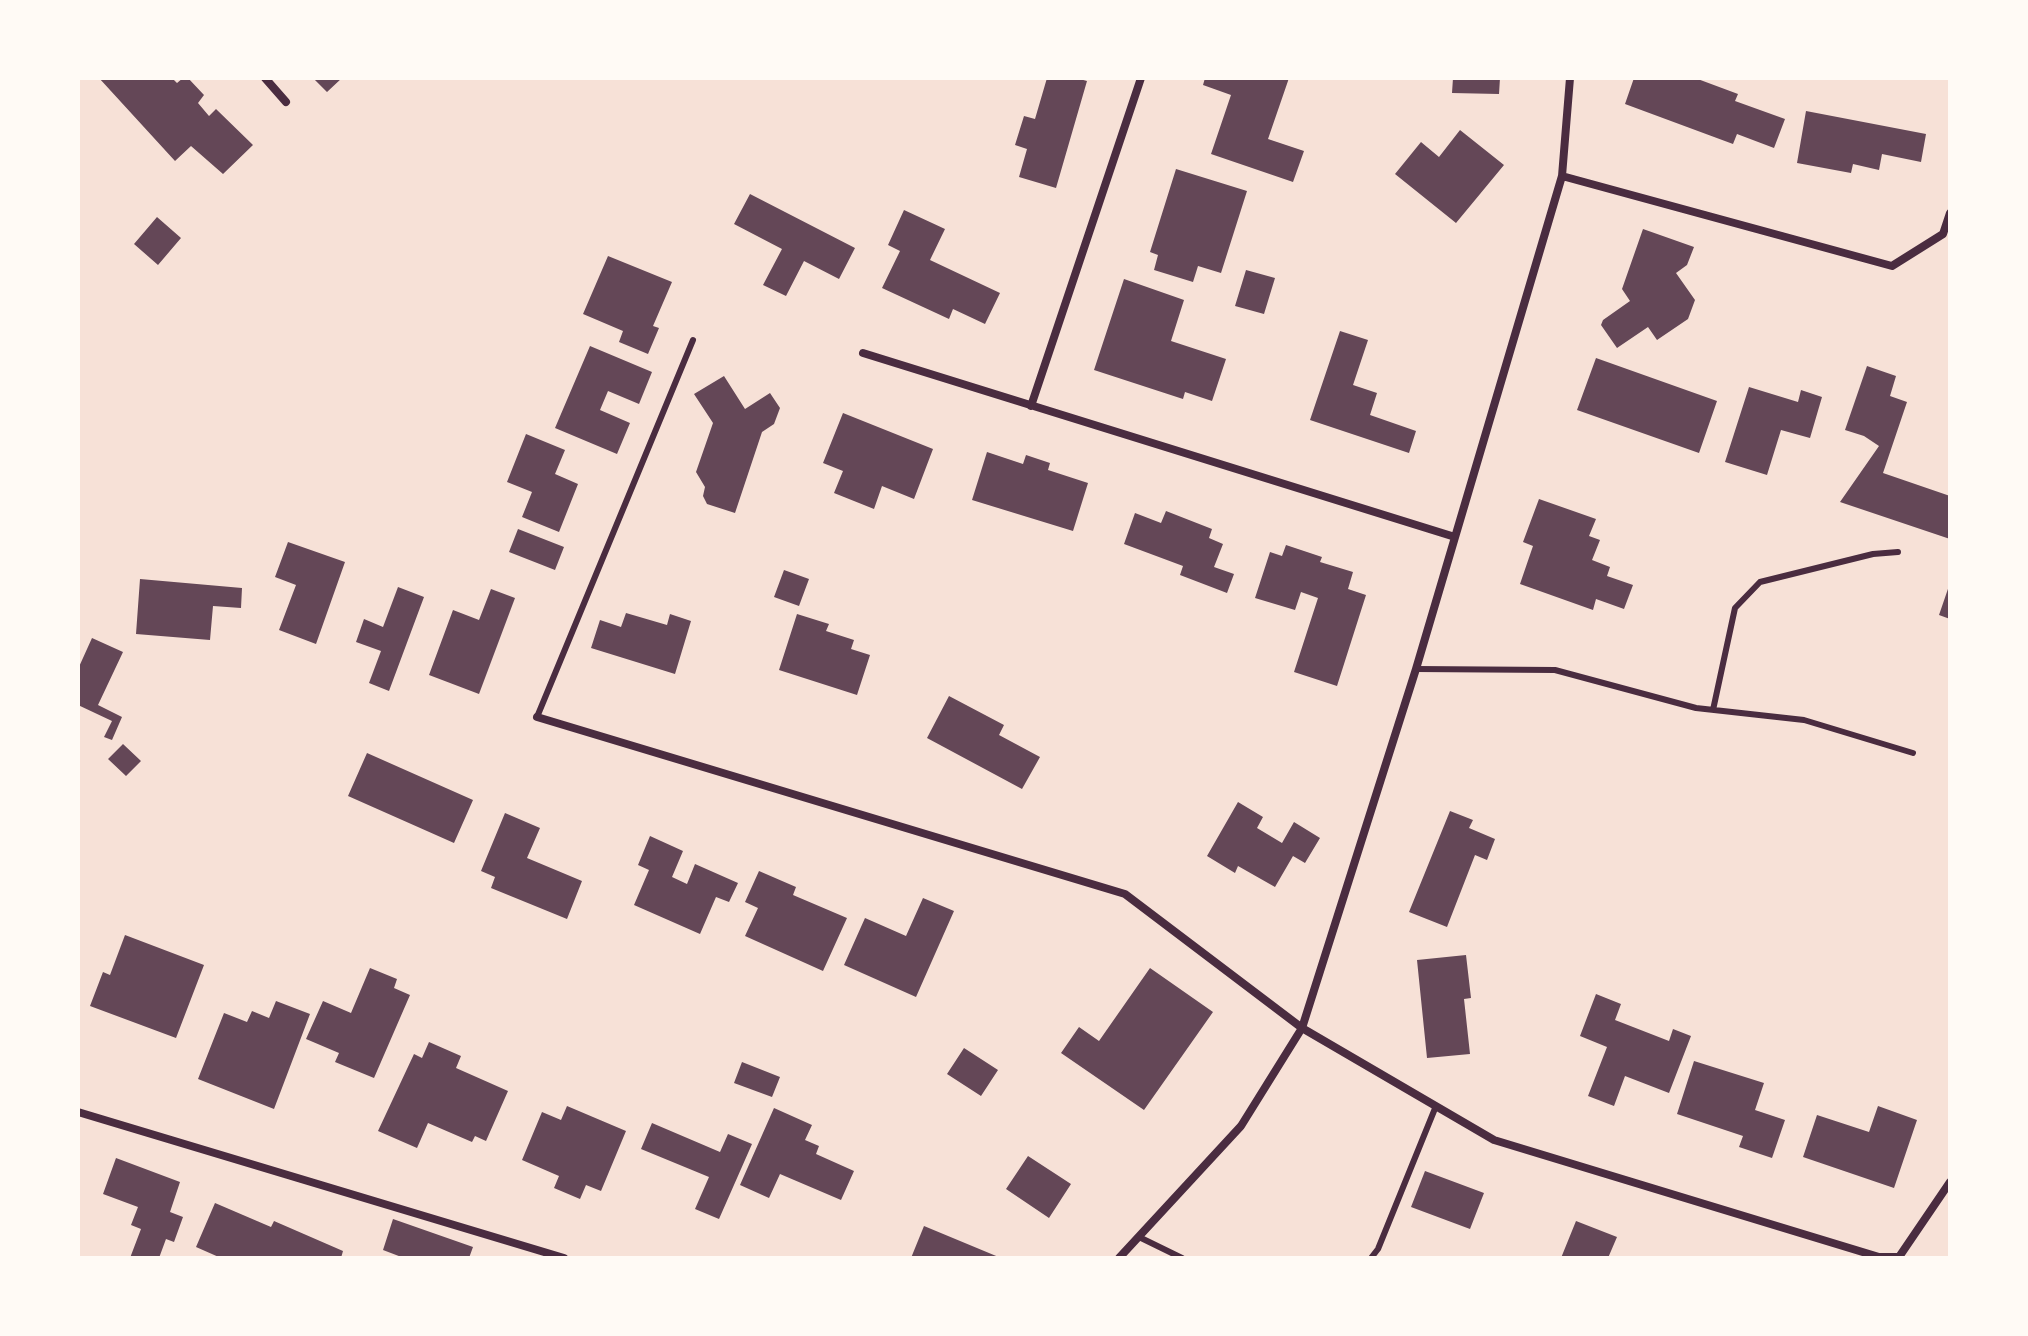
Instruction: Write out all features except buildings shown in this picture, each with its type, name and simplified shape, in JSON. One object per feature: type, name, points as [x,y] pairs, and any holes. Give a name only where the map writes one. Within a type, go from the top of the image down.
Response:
[{"type":"street","points":[[265,78],[286,102]]},
{"type":"street","points":[[1031,406],[1141,78]]},
{"type":"street","points":[[1119,1258],[1241,1126],[1302,1028],[1416,669],[1562,176],[1570,78]]},
{"type":"street","points":[[1562,176],[1892,266],[1943,234],[1950,213]]},
{"type":"street","points":[[863,353],[1455,537]]},
{"type":"street","points":[[537,717],[1125,894],[1302,1028],[1494,1140],[1879,1257],[1899,1257],[1950,1182]]},
{"type":"street","points":[[78,1112],[564,1258]]},
{"type":"lane","points":[[537,717],[693,340]]},
{"type":"lane","points":[[1713,710],[1735,608],[1760,582],[1873,554],[1898,552]]},
{"type":"lane","points":[[1416,669],[1555,670],[1696,708],[1804,720],[1913,753]]},
{"type":"lane","points":[[1371,1258],[1378,1249],[1436,1106]]},
{"type":"lane","points":[[1139,1237],[1182,1258]]}]
